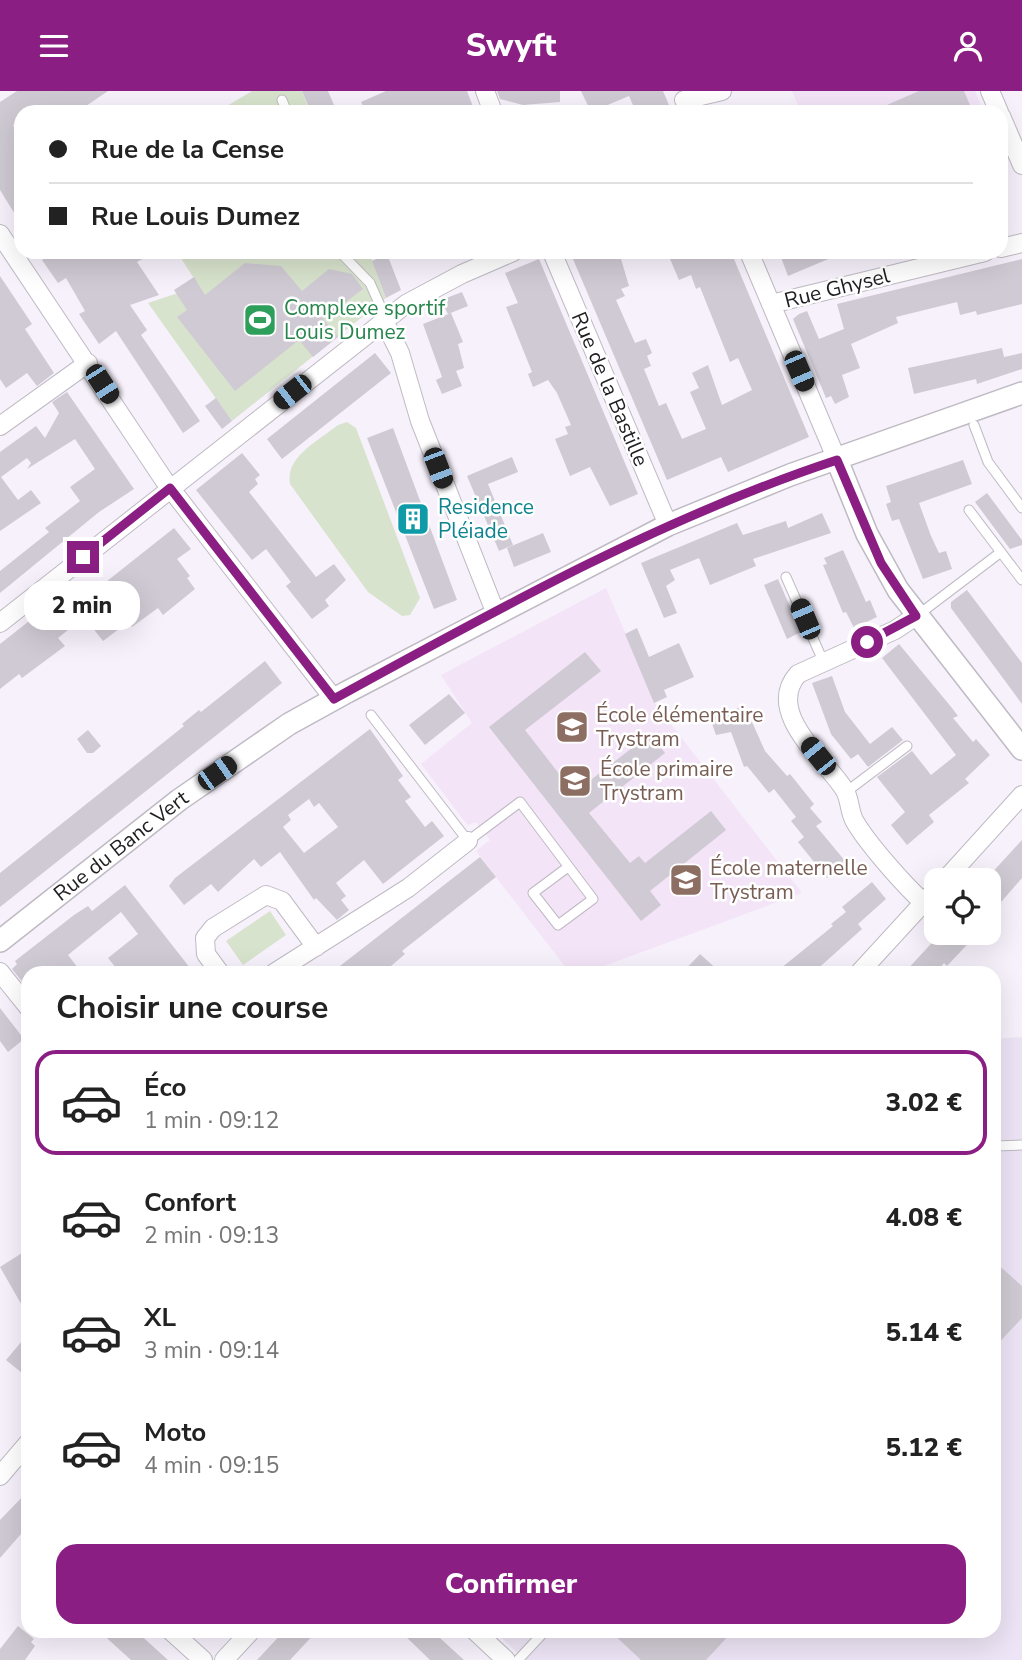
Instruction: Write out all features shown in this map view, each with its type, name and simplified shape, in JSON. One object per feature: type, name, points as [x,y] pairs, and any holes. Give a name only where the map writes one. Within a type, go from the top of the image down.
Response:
[{"type":"street","points":[[685,101],[722,91]]},
{"type":"street","points":[[1008,133],[1022,165]]},
{"type":"street","points":[[0,234],[14,247]]},
{"type":"street","points":[[24,259],[170,488],[334,699]]},
{"type":"street","points":[[0,623],[385,320],[442,284],[497,259]]},
{"type":"street","name":"Rue de la Bastille","points":[[555,259],[668,525]]},
{"type":"street","points":[[752,259],[881,563],[916,616],[1022,749]]},
{"type":"street","name":"Rue Ghysel","points":[[771,304],[956,259]]},
{"type":"street","points":[[385,320],[400,353],[416,410],[496,614]]},
{"type":"street","points":[[0,426],[89,363]]},
{"type":"street","name":"Rue du Banc Vert","points":[[839,466],[1022,393]]},
{"type":"street","name":"Rue du Banc Vert","points":[[0,940],[179,800],[289,724],[496,614],[668,525],[790,475],[839,466],[974,425],[1022,407]]},
{"type":"street","points":[[866,966],[924,903],[858,825],[846,792],[800,733],[788,698],[790,685],[799,674],[895,629],[916,616]]},
{"type":"street","points":[[956,868],[1022,795]]},
{"type":"street","points":[[285,966],[408,888],[468,841]]},
{"type":"street","points":[[215,966],[206,954],[205,938],[213,928],[266,895],[282,901],[316,947]]},
{"type":"street","points":[[0,972],[21,998]]},
{"type":"street","points":[[0,1476],[21,1451]]},
{"type":"street","points":[[179,1638],[203,1660]]},
{"type":"street","points":[[226,1659],[245,1638]]},
{"type":"street","points":[[482,1638],[506,1660]]},
{"type":"lane","points":[[282,100],[284,105]]},
{"type":"lane","points":[[347,259],[370,283],[385,320]]},
{"type":"lane","points":[[974,425],[988,462],[1022,508]]},
{"type":"lane","points":[[969,510],[1022,580]]},
{"type":"lane","points":[[916,616],[1001,552]]},
{"type":"lane","points":[[786,577],[823,661]]},
{"type":"lane","points":[[371,715],[468,841],[520,802],[593,899],[558,925],[533,893],[568,867]]},
{"type":"lane","points":[[846,792],[907,746]]},
{"type":"lane","points":[[1001,1146],[1022,1145]]},
{"type":"lane","points":[[518,1660],[538,1638]]},
{"type":"shaded area","points":[[792,91],[975,91],[981,105],[798,105]]},
{"type":"shaded area","name":"École primaire Trystram","points":[[606,588],[656,705],[802,893],[604,966],[565,966],[476,851],[490,840],[476,822],[468,825],[466,823],[421,764],[472,723],[441,675]]},
{"type":"shaded area","points":[[1022,1037],[1022,1660],[525,1660],[501,1638],[1001,1638],[1001,1038]]},
{"type":"green space","points":[[252,91],[302,91],[307,105],[229,105]]},
{"type":"green space","name":"Complexe sportif Louis Dumez","points":[[182,259],[372,259],[386,298],[232,421],[148,303],[199,286]]},
{"type":"green space","points":[[347,422],[356,428],[420,598],[410,615],[402,616],[368,592],[290,484],[293,466],[305,450],[338,425]]},
{"type":"green space","points":[[270,911],[286,935],[243,965],[226,941]]},
{"type":"building","points":[[17,91],[108,91],[87,105],[14,105],[14,213],[0,190],[0,102]]},
{"type":"building","points":[[302,91],[328,91],[334,105],[308,105]]},
{"type":"building","points":[[386,91],[467,91],[472,105],[362,105],[361,102]]},
{"type":"building","points":[[497,91],[560,91],[560,102],[523,105],[500,99]]},
{"type":"building","points":[[581,91],[663,91],[669,105],[633,105],[629,96],[608,105],[588,105]]},
{"type":"building","points":[[919,91],[964,91],[970,105],[887,105]]},
{"type":"building","points":[[142,259],[137,262],[159,295],[130,305],[147,330],[141,335],[200,421],[183,433],[116,331],[99,344],[79,314],[85,311],[66,278],[58,283],[42,260]]},
{"type":"building","points":[[389,259],[401,290],[386,298],[372,261]]},
{"type":"building","points":[[539,259],[638,494],[610,506],[590,467],[570,476],[555,439],[568,434],[565,427],[571,425],[548,380],[533,387],[528,374],[532,372],[506,307],[518,303],[505,273]]},
{"type":"building","points":[[573,259],[621,259],[629,286],[621,289],[625,296],[616,300],[635,343],[646,339],[652,353],[647,356],[651,366],[644,369],[659,406],[666,403],[682,439],[706,429],[690,392],[699,388],[692,373],[708,365],[722,405],[752,390],[738,358],[730,362],[700,287],[696,289],[691,275],[679,280],[670,259],[734,259],[809,437],[728,472],[721,457],[667,480]]},
{"type":"building","points":[[782,259],[828,259],[788,276]]},
{"type":"building","points":[[1022,259],[1022,304],[977,315],[976,311],[960,315],[957,302],[896,317],[898,323],[851,344],[860,368],[842,375],[849,397],[835,404],[831,396],[826,398],[793,319],[799,314],[807,311],[819,339],[844,329],[837,304]]},
{"type":"building","points":[[245,263],[281,266],[302,291],[329,269],[352,274],[363,289],[323,319],[338,337],[313,357],[299,340],[235,391],[177,317],[187,310],[174,290],[194,277],[205,295]]},
{"type":"building","points":[[0,276],[32,324],[25,329],[54,373],[37,386],[27,373],[6,388],[0,379]]},
{"type":"building","points":[[462,292],[468,306],[448,314],[441,300]]},
{"type":"building","points":[[451,313],[463,342],[458,344],[464,368],[456,371],[462,386],[442,394],[436,380],[442,377],[423,324]]},
{"type":"building","points":[[1002,348],[1004,357],[1022,353],[1022,369],[977,384],[976,379],[914,394],[908,368]]},
{"type":"building","points":[[375,353],[391,373],[282,459],[267,439]]},
{"type":"building","points":[[67,392],[134,489],[99,512],[0,593],[0,571],[49,532],[45,528],[80,501],[70,487],[95,469],[75,439],[27,469],[31,463],[27,458],[1,477],[18,500],[31,490],[41,503],[0,531],[0,452],[36,426],[45,438],[59,413],[52,402]]},
{"type":"building","points":[[216,398],[232,421],[222,429],[205,406]]},
{"type":"building","name":"Residence Pléiade","points":[[393,428],[457,600],[434,609],[367,438]]},
{"type":"building","points":[[242,453],[260,475],[255,479],[258,484],[249,492],[316,577],[334,564],[346,580],[325,600],[329,606],[312,619],[286,586],[291,582],[266,549],[252,560],[196,490]]},
{"type":"building","points":[[512,457],[518,472],[488,484],[513,545],[499,551],[467,476]]},
{"type":"building","points":[[963,460],[972,484],[919,503],[939,553],[946,551],[952,569],[923,579],[899,519],[892,521],[886,504],[891,502],[886,486]]},
{"type":"building","points":[[987,493],[1022,540],[1022,545],[1010,549],[975,502]]},
{"type":"building","points":[[822,513],[831,533],[753,559],[756,566],[710,585],[699,558],[670,570],[675,580],[666,586],[677,613],[664,618],[641,563],[737,523],[743,535],[786,521],[788,528]]},
{"type":"building","points":[[174,528],[191,549],[177,559],[190,576],[187,578],[195,589],[163,615],[158,608],[132,627],[123,626],[103,641],[84,617],[58,638],[65,646],[22,678],[19,674],[0,689],[0,644],[52,603],[63,616]]},
{"type":"building","points":[[543,533],[551,552],[514,567],[507,548]]},
{"type":"building","points":[[843,550],[866,602],[870,600],[877,617],[854,628],[846,612],[843,613],[823,565],[827,564],[824,558]]},
{"type":"building","points":[[778,579],[801,632],[787,639],[764,585]]},
{"type":"building","points":[[967,590],[1022,663],[1022,704],[951,608],[951,602]]},
{"type":"building","points":[[637,628],[649,657],[679,643],[694,677],[664,690],[667,697],[654,703],[625,634]]},
{"type":"building","points":[[899,644],[958,716],[953,718],[973,742],[976,739],[990,755],[965,779],[969,783],[929,815],[934,822],[907,845],[891,825],[905,812],[877,777],[912,751],[931,775],[956,755],[882,658]]},
{"type":"building","points":[[585,652],[601,671],[525,730],[574,793],[650,734],[665,753],[589,813],[630,863],[639,856],[645,863],[711,811],[726,830],[650,891],[661,905],[641,921],[489,727]]},
{"type":"building","points":[[265,661],[282,683],[0,907],[0,873],[184,726],[182,724],[199,710],[201,712]]},
{"type":"building","points":[[832,676],[845,712],[870,744],[892,727],[903,740],[868,767],[858,754],[851,759],[831,734],[812,683]]},
{"type":"building","points":[[449,694],[465,713],[425,745],[409,725]]},
{"type":"building","points":[[741,707],[748,724],[752,722],[765,751],[787,776],[790,774],[814,804],[810,808],[822,822],[816,826],[846,862],[827,878],[798,842],[804,837],[791,821],[796,817],[774,789],[769,793],[747,766],[744,767],[731,732],[716,735],[710,718]]},
{"type":"building","points":[[370,729],[403,776],[398,780],[411,797],[405,801],[425,827],[432,821],[444,836],[383,884],[364,860],[336,883],[346,896],[341,900],[349,910],[337,920],[316,898],[314,900],[280,852],[261,867],[254,859],[218,892],[211,884],[184,905],[169,886],[175,878]],"holes":[[[309,799],[314,807],[319,803],[338,827],[304,853],[283,827],[291,820],[288,815]]]},
{"type":"building","points":[[88,730],[101,746],[93,753],[87,753],[77,739]]},
{"type":"building","points":[[1022,840],[1022,878],[1001,902],[1001,868],[996,868]]},
{"type":"building","points":[[480,857],[496,877],[402,951],[405,954],[391,966],[340,966]]},
{"type":"building","points":[[872,882],[886,899],[858,924],[862,929],[821,966],[784,966],[833,926],[831,924],[846,912],[842,907]]},
{"type":"building","points":[[125,885],[189,966],[114,966],[108,958],[138,934],[121,912],[68,955],[77,966],[21,966],[21,980],[12,969],[17,964],[15,961],[74,915],[88,906],[92,911]]},
{"type":"building","points":[[930,945],[967,945],[947,966],[944,963],[942,966],[910,966]]},
{"type":"building","points":[[700,954],[713,966],[689,966]]},
{"type":"building","points":[[0,1008],[21,1035],[21,1041],[8,1052],[0,1041]]},
{"type":"building","points":[[21,1254],[21,1304],[0,1267]]},
{"type":"building","points":[[1001,1267],[1022,1286],[1022,1318],[1001,1340]]},
{"type":"building","points":[[21,1342],[21,1372],[6,1360]]},
{"type":"building","points":[[21,1498],[21,1534],[0,1558],[0,1520]]},
{"type":"building","points":[[18,1626],[21,1628],[21,1638],[34,1639],[31,1642],[35,1646],[25,1660],[0,1660],[0,1649]]},
{"type":"building","points":[[107,1638],[144,1638],[168,1660],[131,1660]]},
{"type":"building","points":[[277,1638],[310,1638],[290,1660],[257,1660]]},
{"type":"building","points":[[407,1638],[440,1638],[464,1660],[430,1660]]},
{"type":"building","points":[[617,1638],[726,1638],[706,1660],[641,1660]]},
{"type":"place","name":"Complexe sportif Louis Dumez","points":[[260,320]]},
{"type":"place","name":"Residence Pléiade","points":[[413,519]]},
{"type":"place","name":"École élémentaire Trystram","points":[[572,727]]},
{"type":"place","name":"École primaire Trystram","points":[[575,781]]},
{"type":"place","name":"École maternelle Trystram","points":[[686,880]]},
{"type":"route","points":[[83,557],[170,488],[322,680],[334,699],[668,525],[790,475],[837,460],[881,563],[916,616],[867,642]]}]
